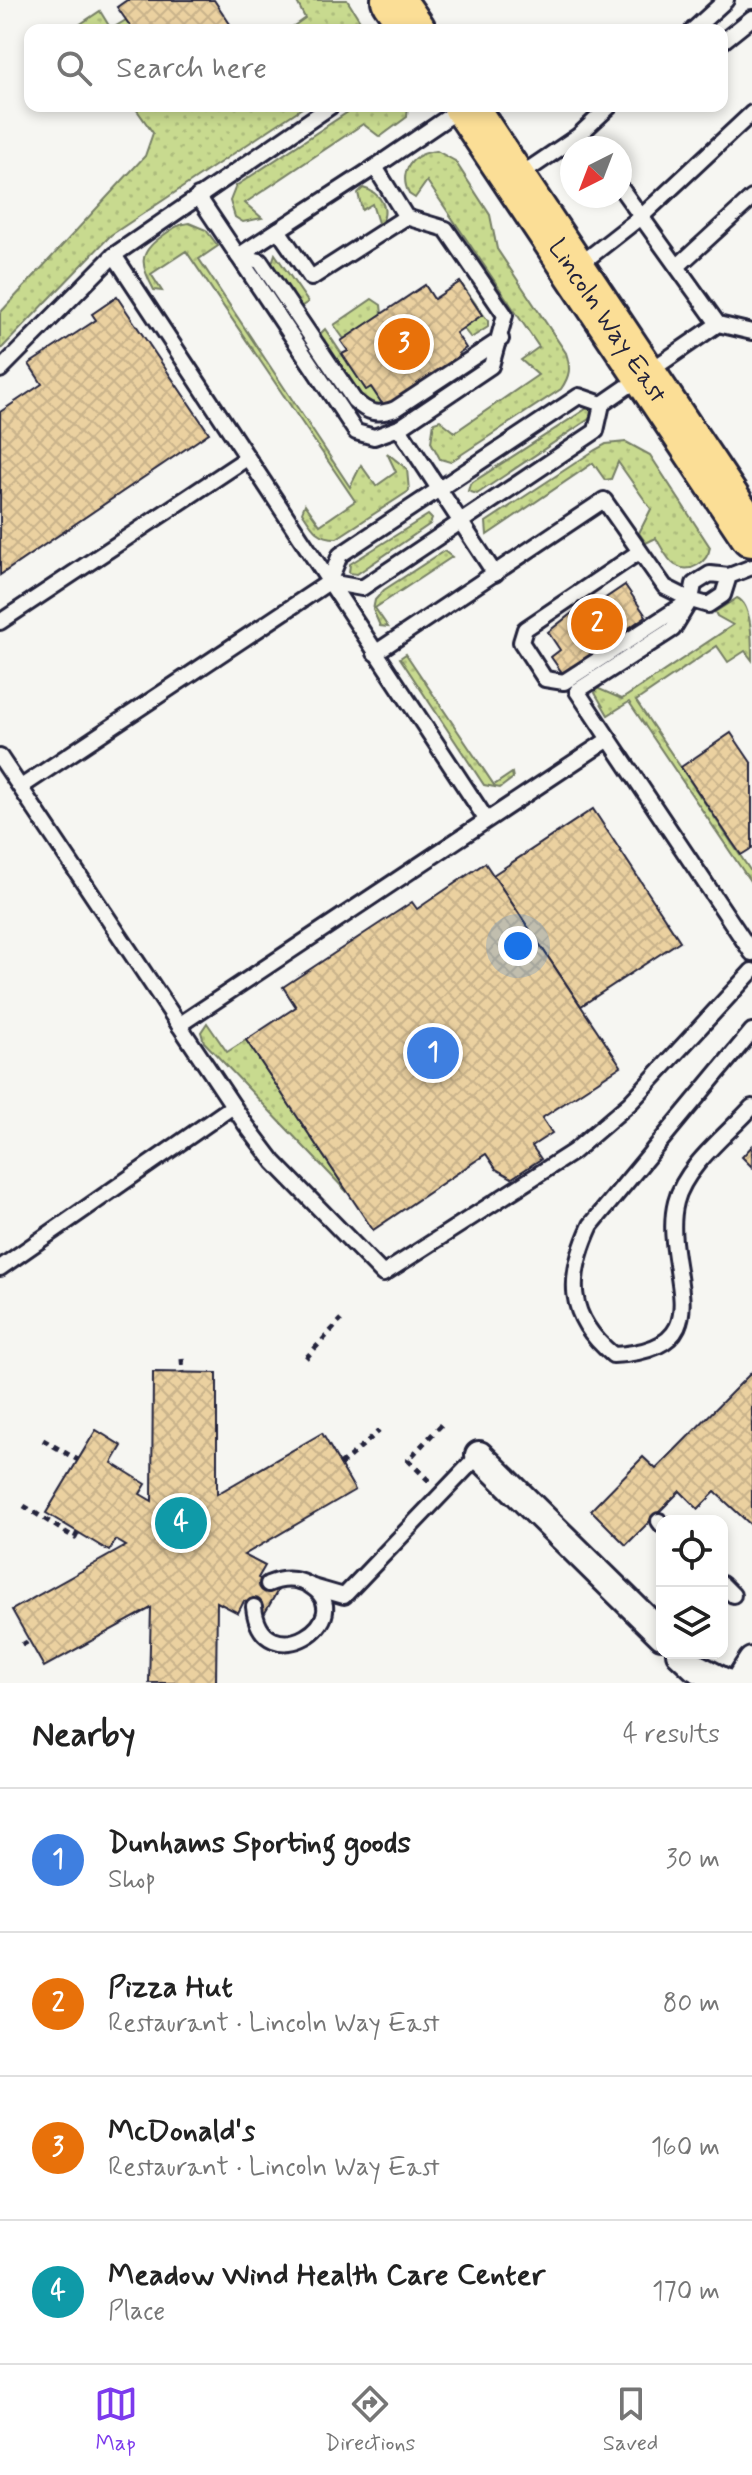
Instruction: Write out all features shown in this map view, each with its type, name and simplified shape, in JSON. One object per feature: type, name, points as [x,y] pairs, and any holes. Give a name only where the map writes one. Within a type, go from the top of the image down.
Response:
[{"type":"main road","name":"Lincoln Way East","points":[[469,112],[752,535]]},
{"type":"street","points":[[479,1455],[656,1629]]},
{"type":"street","points":[[686,1659],[726,1683]]},
{"type":"street","points":[[738,1683],[752,1661]]},
{"type":"lane","points":[[700,24],[726,0]]},
{"type":"lane","points":[[728,37],[752,18]]},
{"type":"lane","points":[[0,370],[114,255],[322,112]]},
{"type":"lane","points":[[238,256],[456,112]]},
{"type":"lane","points":[[587,136],[605,112]]},
{"type":"lane","points":[[574,270],[643,215],[752,113]]},
{"type":"lane","points":[[515,179],[560,154]]},
{"type":"lane","points":[[198,196],[356,432],[374,437],[399,428],[491,366],[501,339],[505,315],[446,229],[406,217],[375,167]]},
{"type":"lane","points":[[679,265],[752,198]]},
{"type":"lane","points":[[632,202],[718,324],[752,332]]},
{"type":"lane","points":[[278,230],[311,278],[406,217]]},
{"type":"lane","points":[[114,255],[486,819]]},
{"type":"lane","points":[[238,256],[260,261],[354,400],[367,412],[382,414],[395,409],[501,339]]},
{"type":"lane","points":[[329,582],[362,588],[596,431],[602,404],[718,324]]},
{"type":"lane","points":[[21,787],[329,582],[340,555],[579,396],[602,404]]},
{"type":"lane","points":[[399,428],[495,574]]},
{"type":"lane","points":[[0,622],[247,458]]},
{"type":"lane","points":[[375,653],[604,500],[665,587],[708,605],[723,595],[729,576]]},
{"type":"lane","points":[[639,552],[525,629],[521,642],[545,679],[564,682],[691,600]]},
{"type":"lane","points":[[752,567],[729,576],[710,574],[694,584],[691,600],[673,629],[577,691],[752,953]]},
{"type":"lane","points":[[179,1025],[609,739]]},
{"type":"lane","points":[[0,757],[233,1106],[274,1162],[383,1274],[573,1152],[630,1103],[752,971]]},
{"type":"lane","points":[[752,1031],[591,1225],[576,1257],[575,1300],[589,1336],[613,1355],[647,1353],[675,1331],[685,1302],[673,1236],[676,1201],[688,1177],[752,1107]]},
{"type":"lane","points":[[0,1268],[233,1106]]},
{"type":"lane","points":[[254,1607],[255,1624],[266,1639],[282,1647],[300,1647],[315,1636],[323,1620],[344,1596],[479,1455]]},
{"type":"lane","points":[[268,1584],[296,1578],[313,1587],[344,1596]]},
{"type":"lane","points":[[313,1587],[323,1602],[323,1620]]},
{"type":"path","points":[[306,1358],[341,1320]]},
{"type":"path","points":[[182,1359],[183,1373],[189,1366]]},
{"type":"path","points":[[442,1494],[408,1460],[444,1422]]},
{"type":"path","points":[[340,1465],[379,1431]]},
{"type":"path","points":[[43,1440],[78,1460]]},
{"type":"path","points":[[24,1506],[75,1538],[78,1532]]},
{"type":"path","points":[[22,1645],[29,1641]]},
{"type":"green space","points":[[296,0],[347,0],[362,24],[296,24],[305,18]]},
{"type":"green space","points":[[100,11],[108,24],[80,24]]},
{"type":"green space","points":[[138,112],[296,112],[111,235],[0,350],[0,313],[145,156],[153,133]]},
{"type":"green space","points":[[348,112],[407,112],[407,117],[380,137],[363,124],[245,203],[262,218],[243,222],[235,217],[230,201],[236,186]]},
{"type":"green space","points":[[437,151],[455,161],[490,215],[497,249],[566,353],[569,368],[561,389],[450,462],[440,459],[431,442],[434,422],[440,420],[455,432],[538,375],[521,360],[539,347],[427,181],[415,198],[409,194],[406,171],[414,159]]},
{"type":"green space","points":[[363,188],[374,193],[382,202],[384,214],[379,226],[372,204],[362,210],[358,193]]},
{"type":"green space","points":[[189,223],[206,230],[218,246],[199,259],[350,487],[361,465],[376,486],[396,472],[387,453],[407,469],[409,491],[337,538],[316,531],[302,512],[305,504],[320,525],[355,501],[186,251],[151,274],[162,291],[154,290],[150,282],[144,267],[148,249],[174,228]]},
{"type":"green space","points":[[275,254],[308,302],[299,308],[271,266]]},
{"type":"green space","points":[[460,282],[488,321],[488,327],[471,338],[463,328],[482,315]]},
{"type":"green space","points":[[372,299],[381,305],[382,314],[344,339],[334,325]]},
{"type":"green space","points":[[325,329],[366,390],[371,387],[385,408],[363,403],[321,341],[321,333]]},
{"type":"green space","points":[[589,407],[594,411],[592,417],[477,494],[468,491],[470,484]]},
{"type":"green space","points":[[626,442],[650,455],[710,547],[698,565],[681,568],[669,560],[656,538],[646,543],[639,533],[651,509],[618,462],[611,479],[605,480],[593,463],[487,535],[486,522],[595,450],[606,444]]},
{"type":"green space","points":[[428,515],[432,519],[430,524],[357,574],[349,573],[350,564]]},
{"type":"green space","points":[[444,551],[452,557],[375,608],[388,627],[380,626],[373,610],[375,600],[384,590]]},
{"type":"green space","points":[[737,598],[746,607],[748,615],[752,660],[745,651],[728,662],[717,646],[636,701],[752,873],[752,884],[629,702],[608,715],[595,693],[597,688],[622,699],[733,625],[715,612]]},
{"type":"green space","points":[[406,654],[494,785],[512,773],[513,778],[500,788],[484,785],[400,658]]},
{"type":"green space","points":[[207,1023],[227,1052],[246,1040],[348,1193],[204,1042],[201,1032]]},
{"type":"building","points":[[127,0],[214,0],[230,24],[129,24],[117,7]]},
{"type":"building","points":[[460,282],[482,315],[456,333],[466,348],[459,353],[466,362],[385,408],[371,387],[366,390],[342,354],[348,351],[341,341],[425,285],[434,299]]},
{"type":"building","points":[[117,297],[209,433],[0,575],[0,412],[42,384],[29,364],[96,320],[92,314]]},
{"type":"building","points":[[625,585],[646,616],[563,674],[551,657],[560,650],[548,632],[582,605],[586,611]]},
{"type":"building","points":[[731,733],[752,764],[752,848],[741,855],[681,767]]},
{"type":"building","points":[[593,809],[680,941],[581,1006],[493,875]]},
{"type":"building","points":[[485,863],[621,1066],[542,1118],[552,1133],[532,1146],[541,1159],[512,1178],[496,1169],[486,1154],[373,1230],[246,1040],[296,1007],[283,987],[412,902],[417,909]]},
{"type":"building","points":[[752,1146],[752,1167],[742,1157]]},
{"type":"building","points":[[153,1372],[217,1373],[217,1494],[322,1433],[355,1490],[244,1555],[265,1566],[258,1578],[278,1590],[265,1613],[244,1601],[238,1613],[217,1602],[216,1683],[149,1683],[151,1608],[44,1667],[12,1610],[126,1546],[116,1540],[109,1551],[46,1513],[96,1430],[122,1446],[112,1463],[146,1484],[140,1494],[152,1501]]},
{"type":"building","points":[[752,1372],[752,1526],[715,1492],[698,1509],[680,1491],[626,1545],[591,1510],[643,1457],[656,1469]]},
{"type":"place","name":"McDonald's","points":[[404,344]]},
{"type":"place","name":"Pizza Hut","points":[[597,624]]},
{"type":"place","name":"Dunhams Sporting goods","points":[[433,1053]]},
{"type":"place","name":"Meadow Wind Health Care Center","points":[[181,1523]]}]
